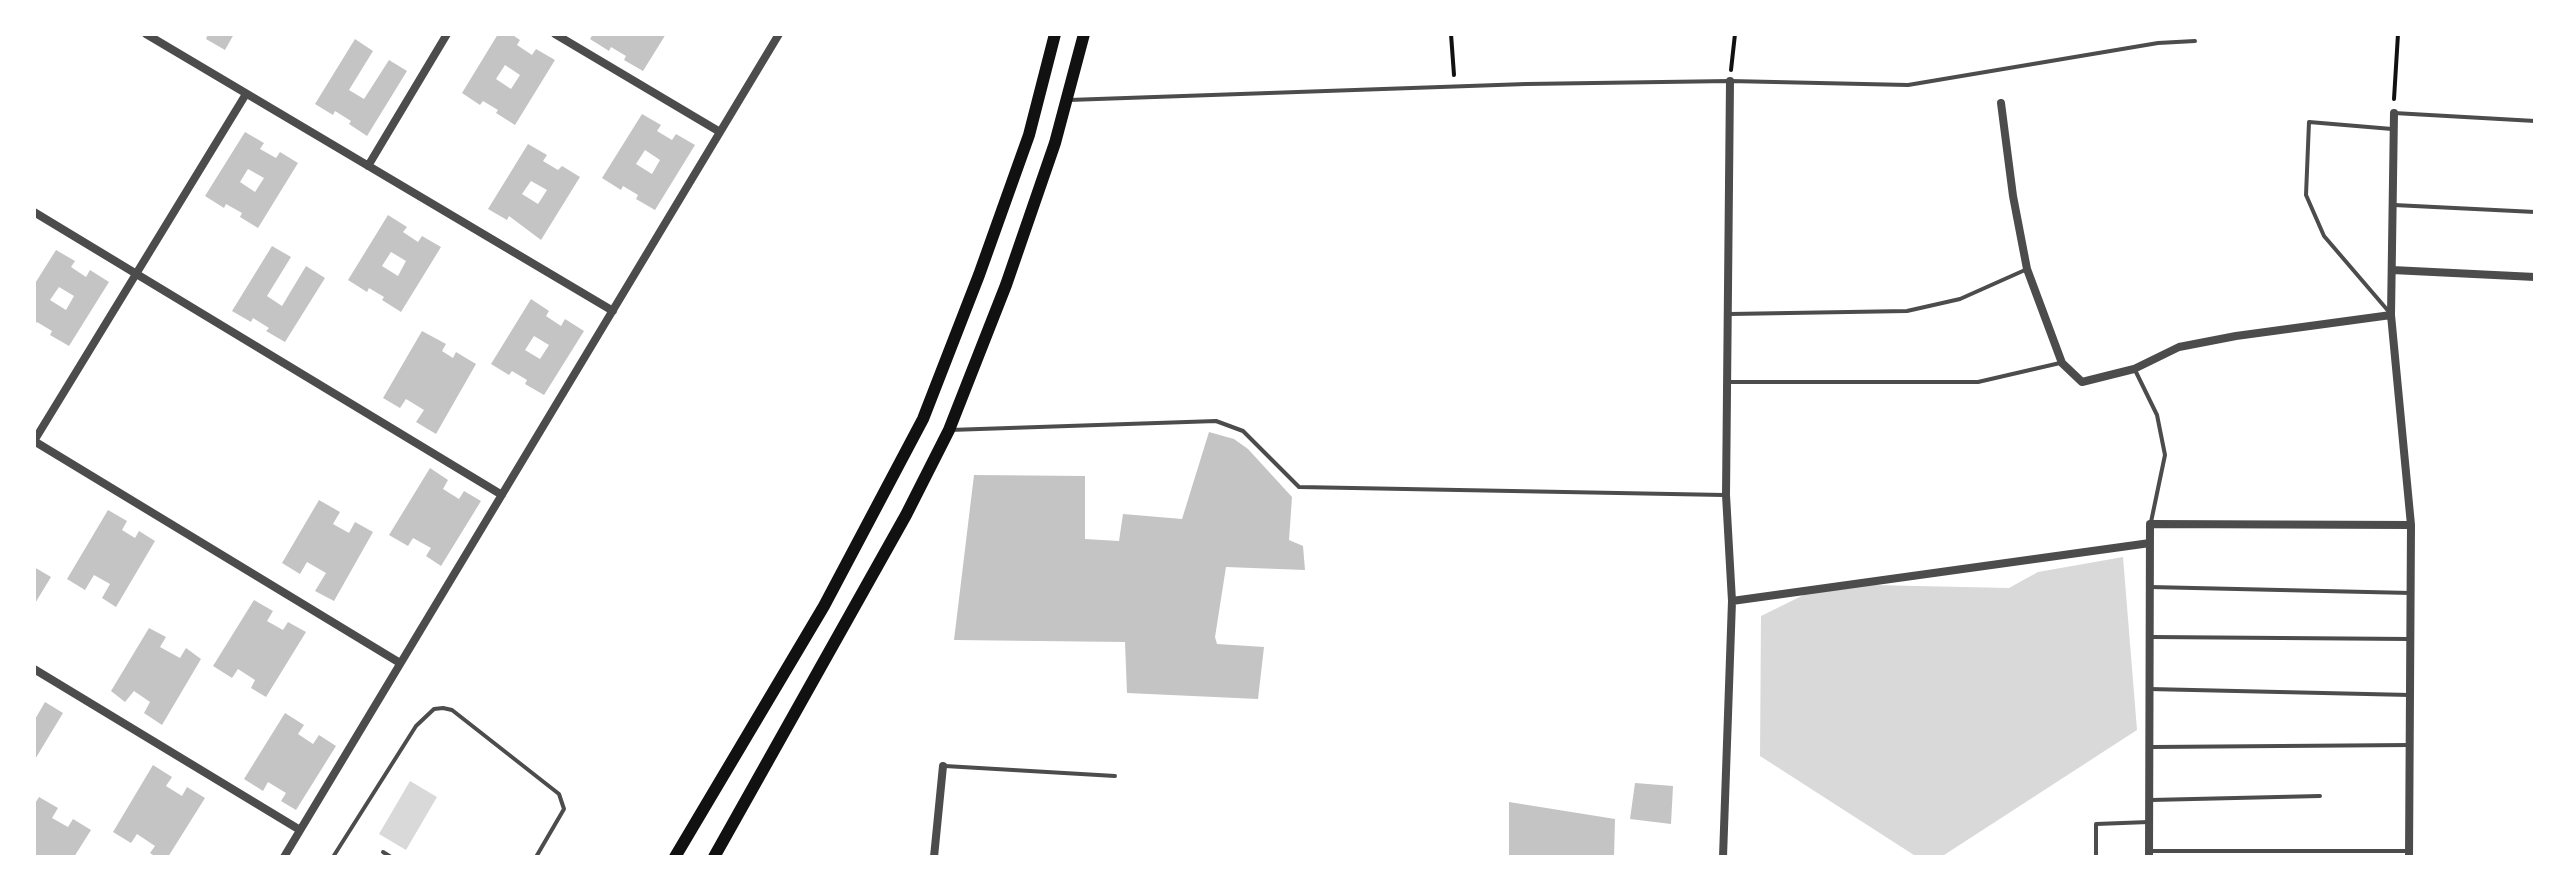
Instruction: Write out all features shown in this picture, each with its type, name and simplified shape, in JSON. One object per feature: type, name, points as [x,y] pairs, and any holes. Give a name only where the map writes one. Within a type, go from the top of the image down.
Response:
[{"type":"main road","points":[[675,857],[824,606],[923,419],[1029,135],[1055,34]]},
{"type":"main road","points":[[714,857],[906,515],[949,430],[1006,285],[1055,143],[1084,34]]},
{"type":"street","points":[[146,34],[613,311]]},
{"type":"street","points":[[368,166],[447,34]]},
{"type":"street","points":[[555,34],[720,132]]},
{"type":"street","points":[[284,857],[779,34]]},
{"type":"street","points":[[1723,857],[1732,601],[1726,495],[1730,81]]},
{"type":"street","points":[[246,94],[34,441],[400,663]]},
{"type":"street","points":[[2001,103],[2013,196],[2027,269],[2062,363],[2082,382],[2134,369],[2179,347],[2391,315]]},
{"type":"street","points":[[2394,113],[2391,315],[2411,525],[2409,854]]},
{"type":"street","points":[[34,212],[502,495]]},
{"type":"street","points":[[2392,270],[2535,277]]},
{"type":"street","points":[[2149,854],[2150,524],[2411,525]]},
{"type":"street","points":[[1732,601],[2150,543]]},
{"type":"street","points":[[34,669],[300,830]]},
{"type":"street","points":[[934,857],[943,766]]},
{"type":"lane","points":[[1066,100],[1455,86],[1730,81],[1908,85],[2158,43],[2195,41]]},
{"type":"lane","points":[[2394,113],[2535,121]]},
{"type":"lane","points":[[2391,315],[2324,236],[2306,195],[2309,122],[2393,129]]},
{"type":"lane","points":[[2392,205],[2535,212]]},
{"type":"lane","points":[[1728,314],[1907,311],[1960,299],[2027,269]]},
{"type":"lane","points":[[1727,382],[1978,382],[2062,363]]},
{"type":"lane","points":[[2134,369],[2157,415],[2165,455],[2150,524]]},
{"type":"lane","points":[[949,430],[1216,421],[1243,431],[1299,487],[1726,495]]},
{"type":"lane","points":[[2150,587],[2411,593]]},
{"type":"lane","points":[[2149,637],[2410,639]]},
{"type":"lane","points":[[2149,689],[2410,695]]},
{"type":"lane","points":[[333,857],[416,726],[434,709],[443,708],[452,710],[559,794],[564,809],[536,857]]},
{"type":"lane","points":[[2149,747],[2410,745]]},
{"type":"lane","points":[[943,766],[1115,776]]},
{"type":"lane","points":[[2149,800],[2320,796]]},
{"type":"lane","points":[[2096,857],[2096,824],[2149,822]]},
{"type":"lane","points":[[383,852],[391,857]]},
{"type":"lane","points":[[2149,854],[2409,854]]},
{"type":"path","points":[[1451,34],[1455,86]]},
{"type":"path","points":[[1730,81],[1735,34]]},
{"type":"path","points":[[2394,113],[2398,34]]},
{"type":"shaded area","points":[[2123,557],[2137,730],[1941,857],[1917,857],[1760,756],[1761,616],[1826,584],[2009,588],[2038,572]]},
{"type":"shaded area","points":[[410,781],[437,797],[406,850],[379,834]]},
{"type":"building","points":[[208,34],[234,34],[225,50],[206,39]]},
{"type":"building","points":[[498,34],[511,34],[520,40],[517,45],[532,55],[536,49],[555,60],[515,125],[496,113],[498,110],[483,101],[480,105],[462,93]],"holes":[[[505,65],[520,75],[511,89],[496,79]]]},
{"type":"building","points":[[593,34],[666,34],[643,71],[624,60],[626,56],[611,47],[609,51],[590,39]]},
{"type":"building","points":[[355,39],[373,51],[349,90],[364,99],[389,60],[407,71],[367,136],[335,111],[333,115],[315,104]]},
{"type":"building","points":[[642,114],[661,125],[657,131],[672,140],[676,134],[695,145],[655,210],[636,199],[638,195],[623,186],[621,190],[602,178]],"holes":[[[645,150],[660,160],[652,174],[636,164]]]},
{"type":"building","points":[[245,132],[264,143],[260,149],[276,158],[280,152],[298,163],[258,228],[240,217],[242,213],[226,204],[224,208],[205,196]],"holes":[[[248,169],[264,178],[255,192],[240,182]]]},
{"type":"building","points":[[528,144],[547,155],[543,161],[558,170],[562,166],[580,177],[541,240],[509,216],[507,220],[488,209]],"holes":[[[531,181],[547,190],[538,204],[522,194]]]},
{"type":"building","points":[[388,215],[407,227],[403,232],[418,242],[422,236],[441,247],[401,312],[382,300],[384,297],[369,288],[367,292],[348,280]],"holes":[[[391,252],[406,261],[398,276],[382,266]]]},
{"type":"building","points":[[272,246],[291,257],[267,296],[282,306],[306,266],[325,278],[285,342],[266,331],[269,328],[253,318],[251,322],[232,311]]},
{"type":"building","points":[[56,250],[75,261],[71,267],[86,277],[90,270],[109,282],[69,346],[50,335],[52,331],[37,322],[34,326],[34,285]],"holes":[[[59,287],[74,296],[66,310],[50,300]]]},
{"type":"building","points":[[531,299],[549,311],[546,316],[561,326],[565,319],[584,331],[544,395],[525,384],[527,380],[512,371],[509,375],[491,364]],"holes":[[[534,336],[549,345],[540,359],[525,350]]]},
{"type":"building","points":[[422,331],[446,344],[442,351],[453,358],[456,352],[476,364],[436,434],[416,422],[424,410],[406,399],[400,408],[383,398]]},
{"type":"building","points":[[1209,432],[1234,439],[1248,449],[1292,497],[1289,540],[1303,546],[1305,570],[1226,567],[1215,637],[1217,644],[1264,647],[1258,699],[1127,693],[1125,642],[954,640],[974,475],[1085,476],[1085,539],[1119,541],[1123,514],[1182,519]]},
{"type":"building","points":[[430,468],[448,480],[443,489],[459,499],[464,491],[481,501],[441,566],[426,556],[431,548],[413,538],[408,546],[389,535]]},
{"type":"building","points":[[319,500],[340,512],[333,524],[349,533],[355,522],[373,532],[334,601],[315,591],[326,573],[307,562],[300,574],[282,563]]},
{"type":"building","points":[[108,510],[127,521],[122,530],[135,538],[139,531],[155,541],[116,607],[102,598],[110,584],[94,575],[85,590],[67,579]]},
{"type":"building","points":[[34,567],[51,577],[34,605]]},
{"type":"building","points":[[254,600],[273,611],[267,621],[283,630],[288,622],[306,632],[266,697],[251,688],[255,680],[238,669],[232,678],[213,666]]},
{"type":"building","points":[[149,628],[166,637],[160,647],[180,658],[186,648],[201,659],[162,725],[144,713],[150,702],[134,691],[125,702],[111,691]]},
{"type":"building","points":[[45,702],[63,713],[34,761],[34,721]]},
{"type":"building","points":[[285,713],[304,725],[298,734],[313,744],[319,735],[336,746],[296,810],[281,801],[286,793],[268,782],[263,791],[244,779]]},
{"type":"building","points":[[153,765],[172,777],[166,786],[182,796],[187,787],[205,798],[168,857],[156,857],[150,853],[155,846],[137,834],[131,843],[113,832]]},
{"type":"building","points":[[1635,783],[1673,786],[1671,824],[1630,819]]},
{"type":"building","points":[[39,797],[58,808],[52,818],[68,827],[73,819],[91,830],[74,857],[34,857],[34,805]]},
{"type":"building","points":[[1509,802],[1615,819],[1614,857],[1509,857]]}]
